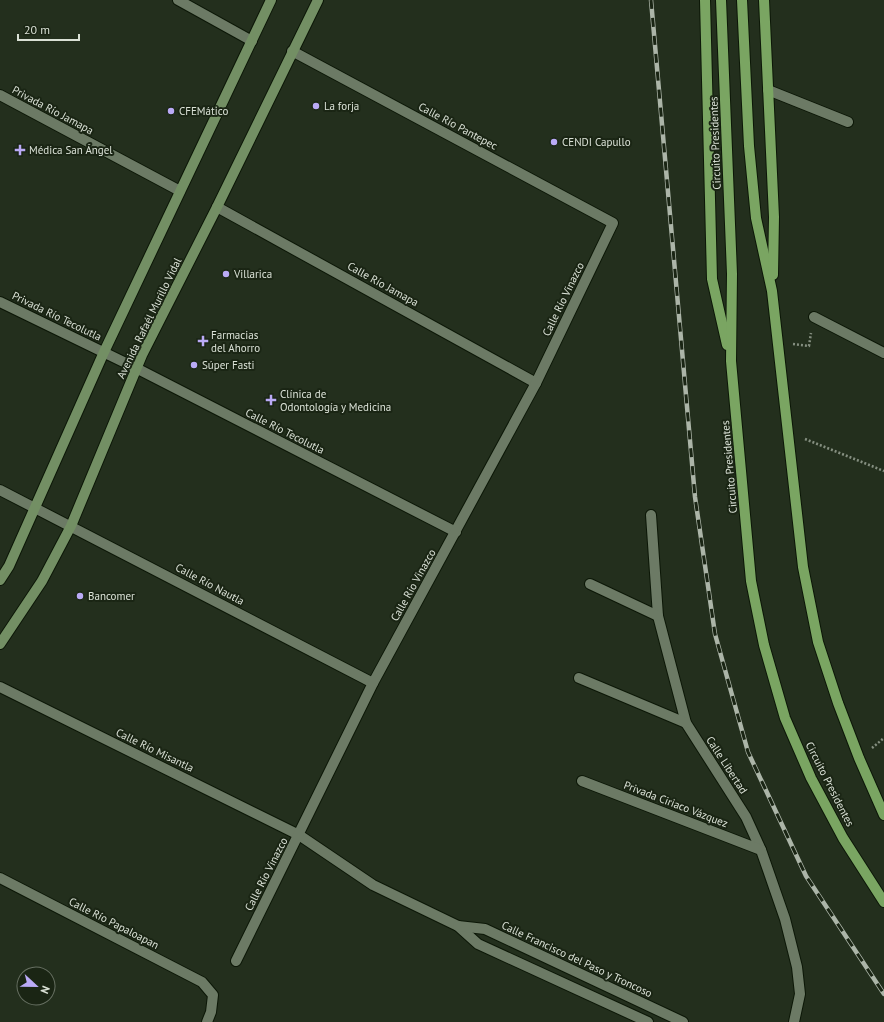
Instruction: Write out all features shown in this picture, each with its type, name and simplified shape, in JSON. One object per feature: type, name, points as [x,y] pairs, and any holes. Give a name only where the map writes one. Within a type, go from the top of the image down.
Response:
[{"type":"main road","points":[[0,580],[9,566],[104,352],[271,0]]},
{"type":"main road","name":"Avenida Rafaél Murillo Vidal","points":[[0,644],[42,581],[71,526],[136,368],[217,207],[318,0]]},
{"type":"main road","points":[[705,0],[712,279],[731,361]]},
{"type":"main road","name":"Circuito Presidentes","points":[[721,0],[732,274],[731,361],[751,581],[764,645],[785,718],[811,778],[843,838],[884,902]]},
{"type":"main road","points":[[742,0],[749,146],[756,218],[772,292],[803,567],[818,642],[856,751],[884,815]]},
{"type":"main road","points":[[764,0],[774,217],[772,292]]},
{"type":"street","points":[[178,0],[252,41]]},
{"type":"street","name":"Calle Río Pantepec","points":[[292,51],[613,223]]},
{"type":"street","points":[[768,90],[848,122]]},
{"type":"street","name":"Privada Río Jamapa","points":[[0,95],[180,191]]},
{"type":"street","name":"Calle Río Jamapa","points":[[217,207],[536,382]]},
{"type":"street","name":"Calle Río Vinazco","points":[[236,961],[373,683],[536,382],[613,223]]},
{"type":"street","name":"Privada Río Tecolutla","points":[[0,302],[104,352]]},
{"type":"street","points":[[814,317],[884,353]]},
{"type":"street","name":"Calle Río Tecolutla","points":[[104,352],[456,532]]},
{"type":"street","name":"Calle Río Nautla","points":[[0,490],[373,683]]},
{"type":"street","name":"Calle Libertad","points":[[651,515],[658,616],[686,723],[746,817],[761,850],[785,919],[797,966],[800,994],[794,1022]]},
{"type":"street","points":[[590,584],[658,616]]},
{"type":"street","points":[[579,678],[686,723]]},
{"type":"street","name":"Calle Río Misantla","points":[[0,687],[299,835]]},
{"type":"street","name":"Privada Ciriaco Vázquez","points":[[582,781],[761,850]]},
{"type":"street","name":"Calle Francisco del Paso y Troncoso","points":[[299,835],[373,885],[458,926],[478,944],[648,1022]]},
{"type":"street","name":"Calle Río Papaloapan","points":[[0,878],[202,982],[213,995],[211,1012],[207,1022]]},
{"type":"street","name":"Calle Francisco del Paso y Troncoso","points":[[458,926],[485,929],[683,1022]]},
{"type":"path","points":[[778,342],[809,346],[814,317]]},
{"type":"path","points":[[788,433],[884,471]]},
{"type":"railway","points":[[651,0],[695,497],[715,634],[748,752],[806,876],[884,994]]},
{"type":"place","name":"La forja","points":[[316,106]]},
{"type":"place","name":"CFEMático","points":[[171,111]]},
{"type":"place","name":"CENDI Capullo","points":[[554,142]]},
{"type":"place","name":"Médica San Ángel","points":[[20,150]]},
{"type":"place","name":"Villarica","points":[[226,274]]},
{"type":"place","name":"Farmacias del Ahorro","points":[[203,341]]},
{"type":"place","name":"Súper Fasti","points":[[194,365]]},
{"type":"place","name":"Clínica de Odontología y Medicina","points":[[271,400]]},
{"type":"place","name":"Bancomer","points":[[80,596]]}]
